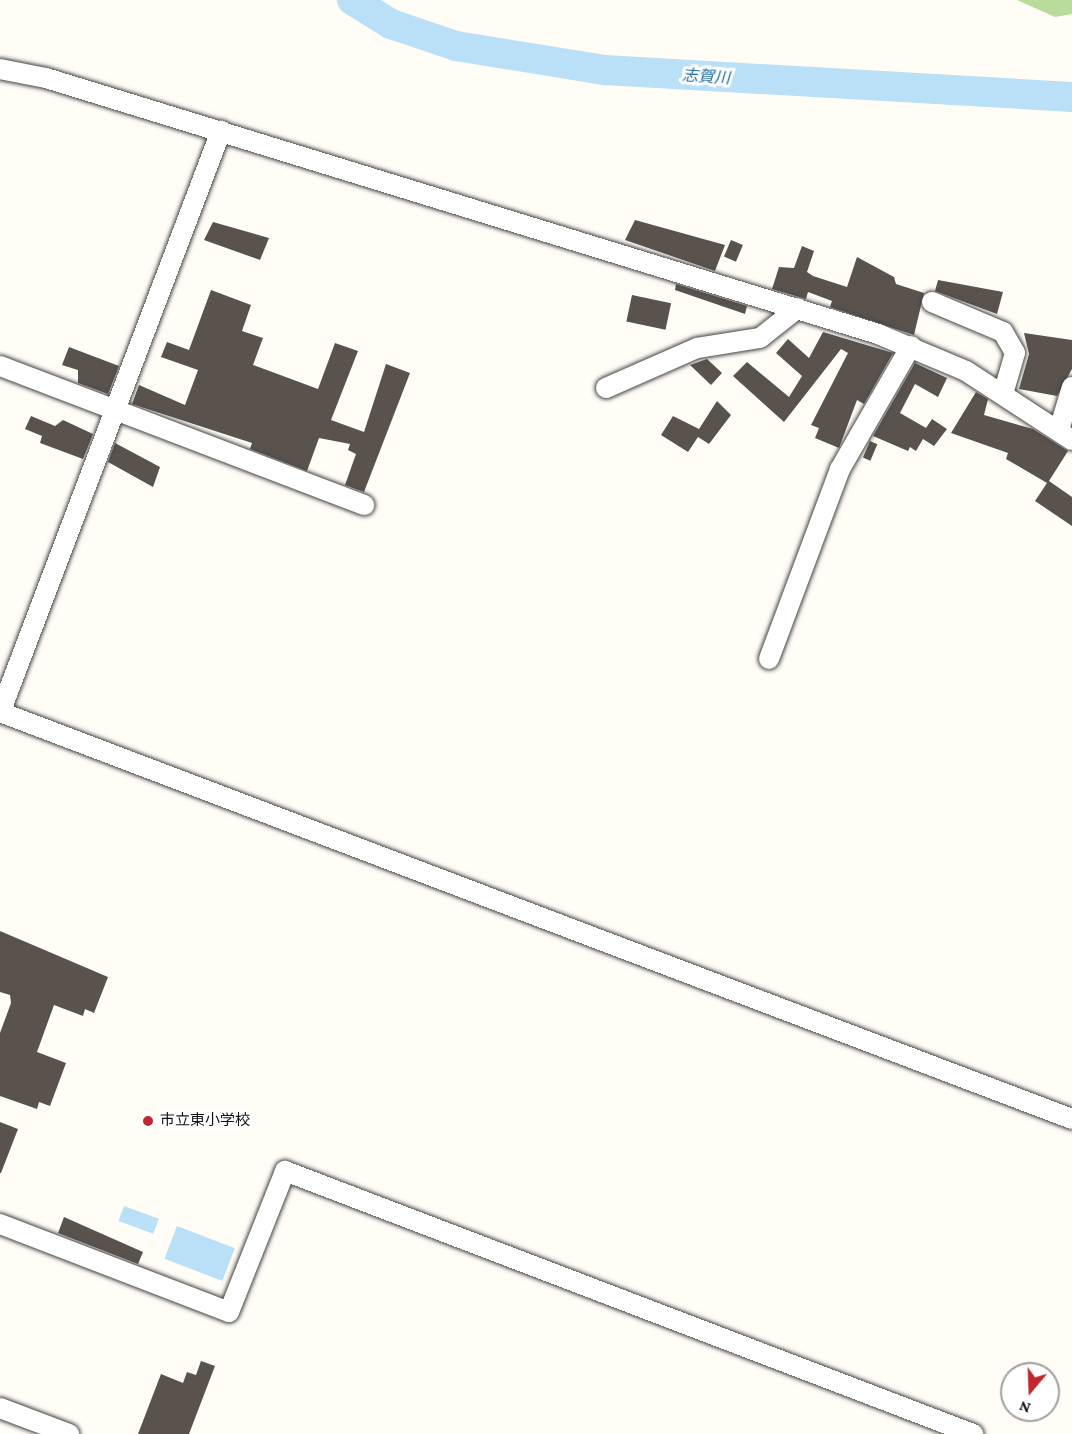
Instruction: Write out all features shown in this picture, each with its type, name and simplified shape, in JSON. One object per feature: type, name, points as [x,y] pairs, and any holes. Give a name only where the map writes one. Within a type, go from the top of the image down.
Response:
[{"type":"street","points":[[0,69],[221,131],[798,308],[911,346],[1003,394],[1065,435],[1072,387]]},
{"type":"street","points":[[221,131],[0,712],[1072,1119]]},
{"type":"street","points":[[932,303],[1004,332],[1015,353],[1003,394]]},
{"type":"street","points":[[606,388],[697,348],[760,338],[798,308]]},
{"type":"street","points":[[769,659],[840,469],[911,346]]},
{"type":"street","points":[[0,366],[364,505]]},
{"type":"street","points":[[0,1224],[229,1312],[285,1171],[973,1434]]},
{"type":"street","points":[[0,1407],[69,1434]]},
{"type":"green space","points":[[1017,0],[1072,0],[1072,14],[1055,17]]},
{"type":"water","points":[[124,1206],[159,1219],[153,1234],[119,1221]]},
{"type":"water","points":[[177,1226],[235,1248],[222,1281],[164,1259]]},
{"type":"building","points":[[635,220],[725,245],[715,271],[625,240]]},
{"type":"building","points":[[213,222],[269,238],[260,260],[204,240]]},
{"type":"building","points":[[731,240],[743,245],[736,262],[724,257]]},
{"type":"building","points":[[802,246],[814,251],[807,272],[813,276],[847,287],[857,257],[894,277],[896,284],[924,293],[914,335],[830,307],[832,301],[808,292],[806,299],[772,289],[779,267],[794,268]]},
{"type":"building","points":[[938,280],[1003,292],[997,314],[935,291]]},
{"type":"building","points":[[676,284],[747,306],[745,314],[675,290]]},
{"type":"building","points":[[211,290],[251,305],[242,331],[263,338],[253,365],[318,389],[335,343],[358,351],[331,420],[364,432],[386,364],[410,373],[364,492],[345,485],[356,454],[348,450],[350,444],[319,438],[307,471],[250,449],[252,443],[132,404],[139,385],[185,405],[198,370],[161,357],[167,342],[189,350]]},
{"type":"building","points":[[632,295],[671,303],[666,330],[626,321]]},
{"type":"building","points":[[823,332],[893,353],[864,404],[857,400],[839,448],[815,438],[819,428],[811,425],[848,353],[841,349],[784,422],[733,376],[747,362],[789,397],[802,376],[776,353],[788,339],[809,358]]},
{"type":"building","points":[[1024,333],[1072,340],[1072,369],[1057,396],[1019,389],[1029,354]]},
{"type":"building","points":[[69,347],[119,366],[108,394],[78,383],[78,370],[62,365]]},
{"type":"building","points":[[707,359],[722,373],[711,385],[690,365]]},
{"type":"building","points":[[915,363],[947,378],[938,397],[915,384],[900,413],[926,428],[932,419],[947,429],[934,446],[923,439],[916,451],[910,447],[908,451],[873,436]]},
{"type":"building","points":[[976,392],[988,399],[984,415],[1033,429],[1068,451],[1049,481],[1072,497],[1072,526],[1035,501],[1047,483],[1006,459],[1008,453],[951,433]]},
{"type":"building","points":[[717,401],[731,415],[709,444],[698,437],[688,452],[661,435],[673,416],[699,429]]},
{"type":"building","points":[[31,416],[55,426],[63,420],[93,434],[83,459],[40,443],[42,436],[25,429]]},
{"type":"building","points":[[870,441],[877,444],[870,461],[863,458]]},
{"type":"building","points":[[115,443],[160,467],[153,487],[108,462]]},
{"type":"building","points":[[0,931],[108,977],[94,1013],[85,1009],[83,1016],[54,1005],[37,1052],[66,1063],[50,1106],[39,1102],[37,1109],[0,1096],[0,1033],[11,1003],[10,995],[0,992]]},
{"type":"building","points":[[0,1122],[18,1129],[1,1173],[0,1173]]},
{"type":"building","points":[[64,1217],[143,1252],[138,1264],[58,1233]]},
{"type":"building","points":[[201,1361],[215,1366],[189,1434],[138,1434],[161,1374],[183,1383],[187,1372],[196,1375]]},
{"type":"waterway","name":"志賀川","points":[[352,0],[391,24],[456,46],[605,70],[1072,97]]},
{"type":"place","name":"市立東小学校","points":[[148,1121]]}]
